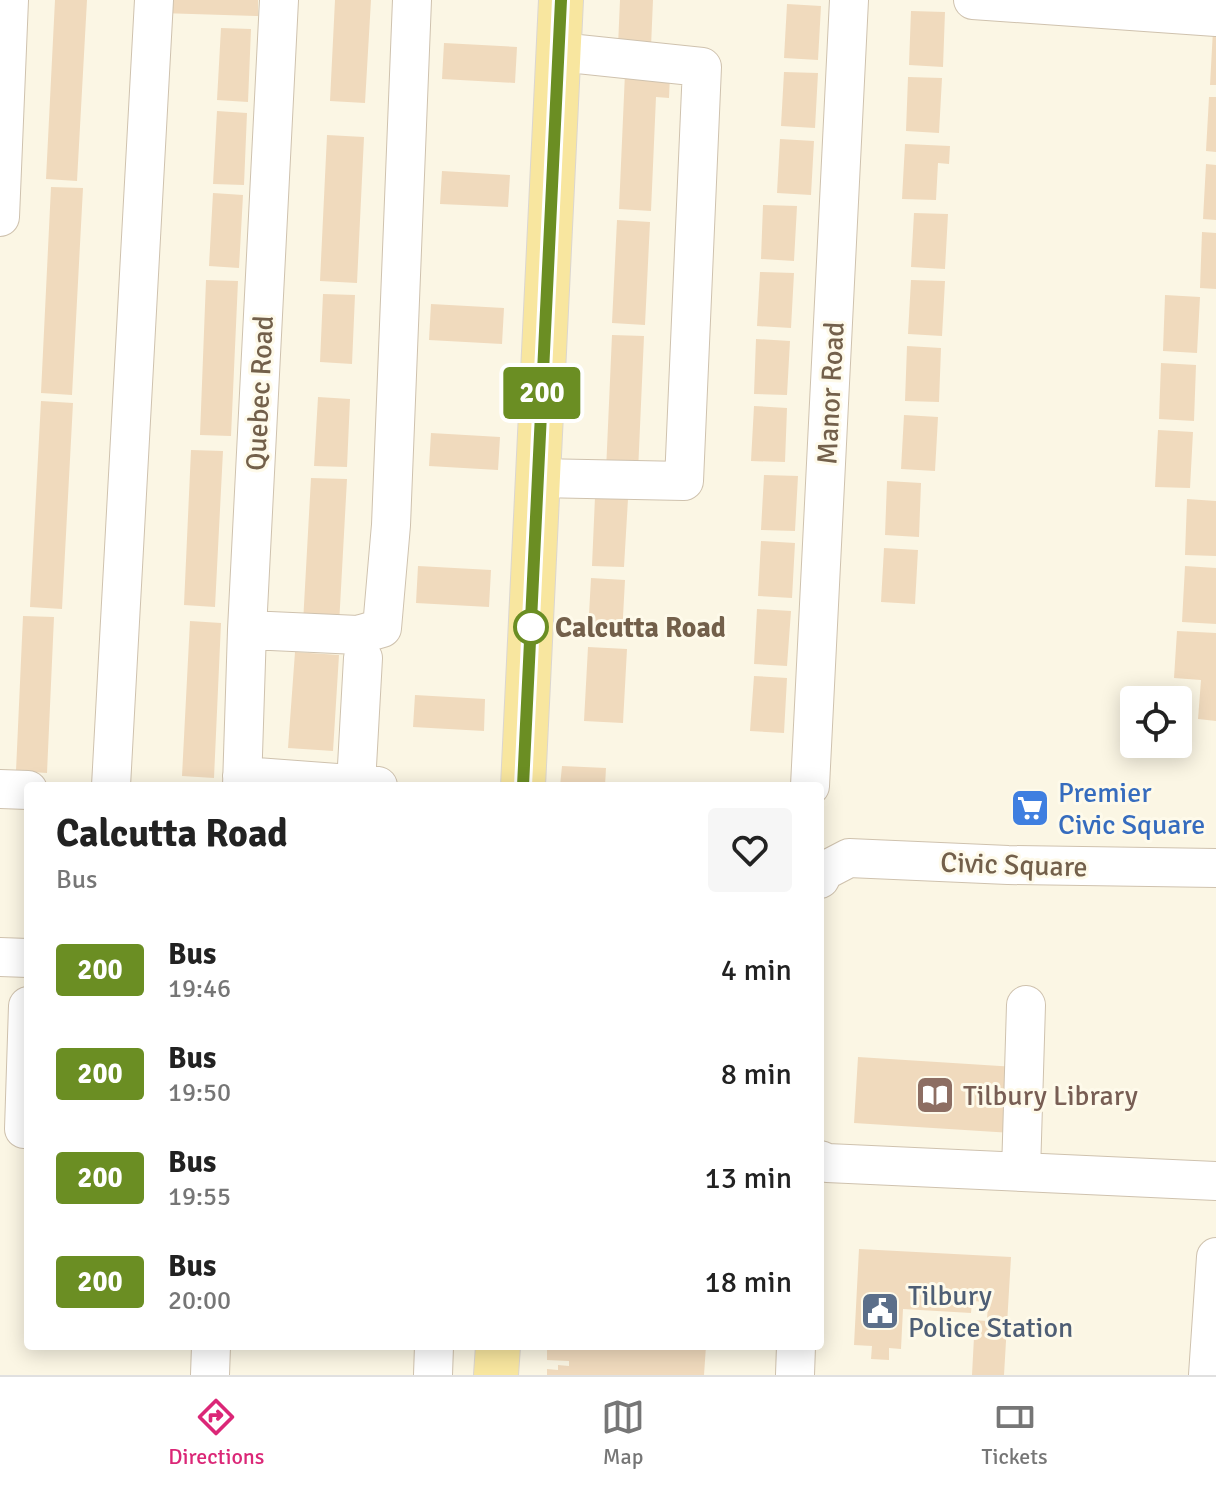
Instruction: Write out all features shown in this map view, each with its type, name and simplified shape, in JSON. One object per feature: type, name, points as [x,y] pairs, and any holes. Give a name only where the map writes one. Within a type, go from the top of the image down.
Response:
[{"type":"main road","points":[[523,782],[561,0]]},
{"type":"main road","points":[[496,1375],[498,1350]]},
{"type":"street","points":[[0,217],[9,0]]},
{"type":"street","points":[[111,782],[154,0]]},
{"type":"street","name":"Quebec Road","points":[[242,781],[279,0]]},
{"type":"street","points":[[247,630],[358,635],[382,628],[391,525],[412,0]]},
{"type":"street","name":"Manor Road","points":[[810,782],[849,0]]},
{"type":"street","points":[[973,0],[1216,17]]},
{"type":"street","points":[[538,478],[684,481],[685,465],[702,67],[559,52]]},
{"type":"street","points":[[363,658],[367,782]]},
{"type":"street","points":[[242,781],[273,782]]},
{"type":"street","points":[[0,789],[24,790]]},
{"type":"street","name":"Civic Square","points":[[824,869],[849,858],[1008,865],[1216,868]]},
{"type":"street","points":[[0,957],[24,958]]},
{"type":"street","points":[[1021,1172],[1026,1005]]},
{"type":"street","points":[[17,1128],[24,1050]]},
{"type":"street","points":[[824,1162],[1216,1181]]},
{"type":"street","points":[[1208,1375],[1216,1257]]},
{"type":"street","points":[[210,1375],[211,1350]]},
{"type":"street","points":[[433,1375],[434,1350]]},
{"type":"street","points":[[795,1375],[796,1350]]},
{"type":"building","points":[[55,0],[87,0],[77,181],[46,179]]},
{"type":"building","points":[[160,0],[258,0],[258,16],[160,13]]},
{"type":"building","points":[[335,0],[371,0],[365,103],[330,101]]},
{"type":"building","points":[[620,0],[653,0],[651,47],[618,46]]},
{"type":"building","points":[[787,4],[821,6],[818,60],[784,58]]},
{"type":"building","points":[[911,11],[945,12],[943,67],[909,65]]},
{"type":"building","points":[[221,28],[251,29],[248,102],[217,100]]},
{"type":"building","points":[[1213,30],[1216,30],[1216,85],[1210,85]]},
{"type":"building","points":[[444,43],[517,47],[515,83],[442,79]]},
{"type":"building","points":[[784,72],[818,73],[815,128],[781,126]]},
{"type":"building","points":[[625,73],[670,75],[669,98],[656,97],[651,211],[619,209]]},
{"type":"building","points":[[908,77],[942,78],[939,133],[906,131]]},
{"type":"building","points":[[1209,97],[1216,97],[1216,152],[1206,151]]},
{"type":"building","points":[[217,111],[247,113],[244,185],[213,184]]},
{"type":"building","points":[[327,135],[364,137],[357,283],[320,281]]},
{"type":"building","points":[[780,139],[814,141],[811,195],[777,193]]},
{"type":"building","points":[[905,144],[950,146],[949,164],[938,163],[936,200],[902,199]]},
{"type":"building","points":[[1206,164],[1216,165],[1216,220],[1203,219]]},
{"type":"building","points":[[442,171],[510,175],[508,207],[440,204]]},
{"type":"building","points":[[51,187],[83,188],[72,395],[41,393]]},
{"type":"building","points":[[213,193],[243,195],[239,268],[209,266]]},
{"type":"building","points":[[763,205],[797,206],[794,261],[761,259]]},
{"type":"building","points":[[914,213],[948,214],[945,269],[911,267]]},
{"type":"building","points":[[617,220],[650,222],[645,325],[612,323]]},
{"type":"building","points":[[1202,232],[1216,233],[1216,289],[1200,288]]},
{"type":"building","points":[[760,272],[794,273],[791,328],[757,326]]},
{"type":"building","points":[[206,280],[238,281],[231,436],[200,435]]},
{"type":"building","points":[[911,280],[945,281],[942,336],[908,334]]},
{"type":"building","points":[[323,294],[355,295],[352,364],[320,362]]},
{"type":"building","points":[[1165,295],[1200,297],[1197,353],[1163,351]]},
{"type":"building","points":[[431,304],[504,308],[502,344],[429,340]]},
{"type":"building","points":[[612,335],[644,336],[638,472],[606,471]]},
{"type":"building","points":[[756,339],[790,341],[787,395],[754,394]]},
{"type":"building","points":[[907,346],[941,348],[939,402],[905,401]]},
{"type":"building","points":[[1161,363],[1196,365],[1194,421],[1159,419]]},
{"type":"building","points":[[318,397],[350,399],[347,467],[314,466]]},
{"type":"building","points":[[41,401],[73,403],[62,609],[30,607]]},
{"type":"building","points":[[754,406],[787,408],[785,462],[751,461]]},
{"type":"building","points":[[904,415],[938,417],[935,471],[901,469]]},
{"type":"building","points":[[1158,430],[1193,432],[1190,488],[1155,487]]},
{"type":"building","points":[[431,433],[500,437],[498,470],[429,466]]},
{"type":"building","points":[[191,450],[223,451],[215,607],[184,605]]},
{"type":"building","points":[[764,475],[798,476],[795,531],[761,530]]},
{"type":"building","points":[[311,478],[347,479],[339,625],[303,623]]},
{"type":"building","points":[[887,481],[921,483],[919,537],[885,535]]},
{"type":"building","points":[[595,497],[628,499],[624,567],[592,566]]},
{"type":"building","points":[[1187,499],[1216,501],[1216,556],[1185,555]]},
{"type":"building","points":[[761,541],[795,543],[792,598],[758,596]]},
{"type":"building","points":[[884,548],[918,550],[915,604],[881,602]]},
{"type":"building","points":[[418,566],[491,570],[489,607],[416,603]]},
{"type":"building","points":[[1185,566],[1216,568],[1216,624],[1182,622]]},
{"type":"building","points":[[591,578],[625,580],[622,635],[588,633]]},
{"type":"building","points":[[757,609],[791,611],[787,666],[754,664]]},
{"type":"building","points":[[23,616],[54,617],[47,773],[16,771]]},
{"type":"building","points":[[190,621],[221,623],[214,778],[182,776]]},
{"type":"building","points":[[1177,631],[1216,633],[1216,721],[1198,719],[1201,680],[1174,678]]},
{"type":"building","points":[[588,647],[627,649],[623,723],[584,721]]},
{"type":"building","points":[[295,652],[339,655],[333,751],[288,748]]},
{"type":"building","points":[[754,676],[787,678],[784,733],[750,731]]},
{"type":"building","points":[[415,695],[485,699],[484,731],[413,727]]},
{"type":"building","points":[[562,766],[606,768],[605,782],[560,782]]},
{"type":"building","name":"Tilbury Library","points":[[858,1057],[1016,1067],[1012,1133],[854,1123]]},
{"type":"building","name":"Tilbury Police Station","points":[[859,1249],[1011,1257],[1004,1375],[972,1375],[972,1320],[987,1321],[988,1302],[972,1301],[971,1313],[903,1309],[901,1349],[889,1348],[889,1360],[871,1359],[872,1346],[854,1345]]},
{"type":"building","points":[[547,1350],[706,1350],[704,1375],[547,1375],[547,1369],[558,1370],[558,1365],[569,1366],[569,1361],[547,1360]]},
{"type":"bus line","name":"200","points":[[523,782],[561,0]]},
{"type":"place","name":"Calcutta Road","points":[[531,627]]},
{"type":"place","name":"Premier Civic Square","points":[[1030,808]]},
{"type":"place","name":"Tilbury Library","points":[[935,1095]]},
{"type":"place","name":"Tilbury Police Station","points":[[880,1311]]}]
